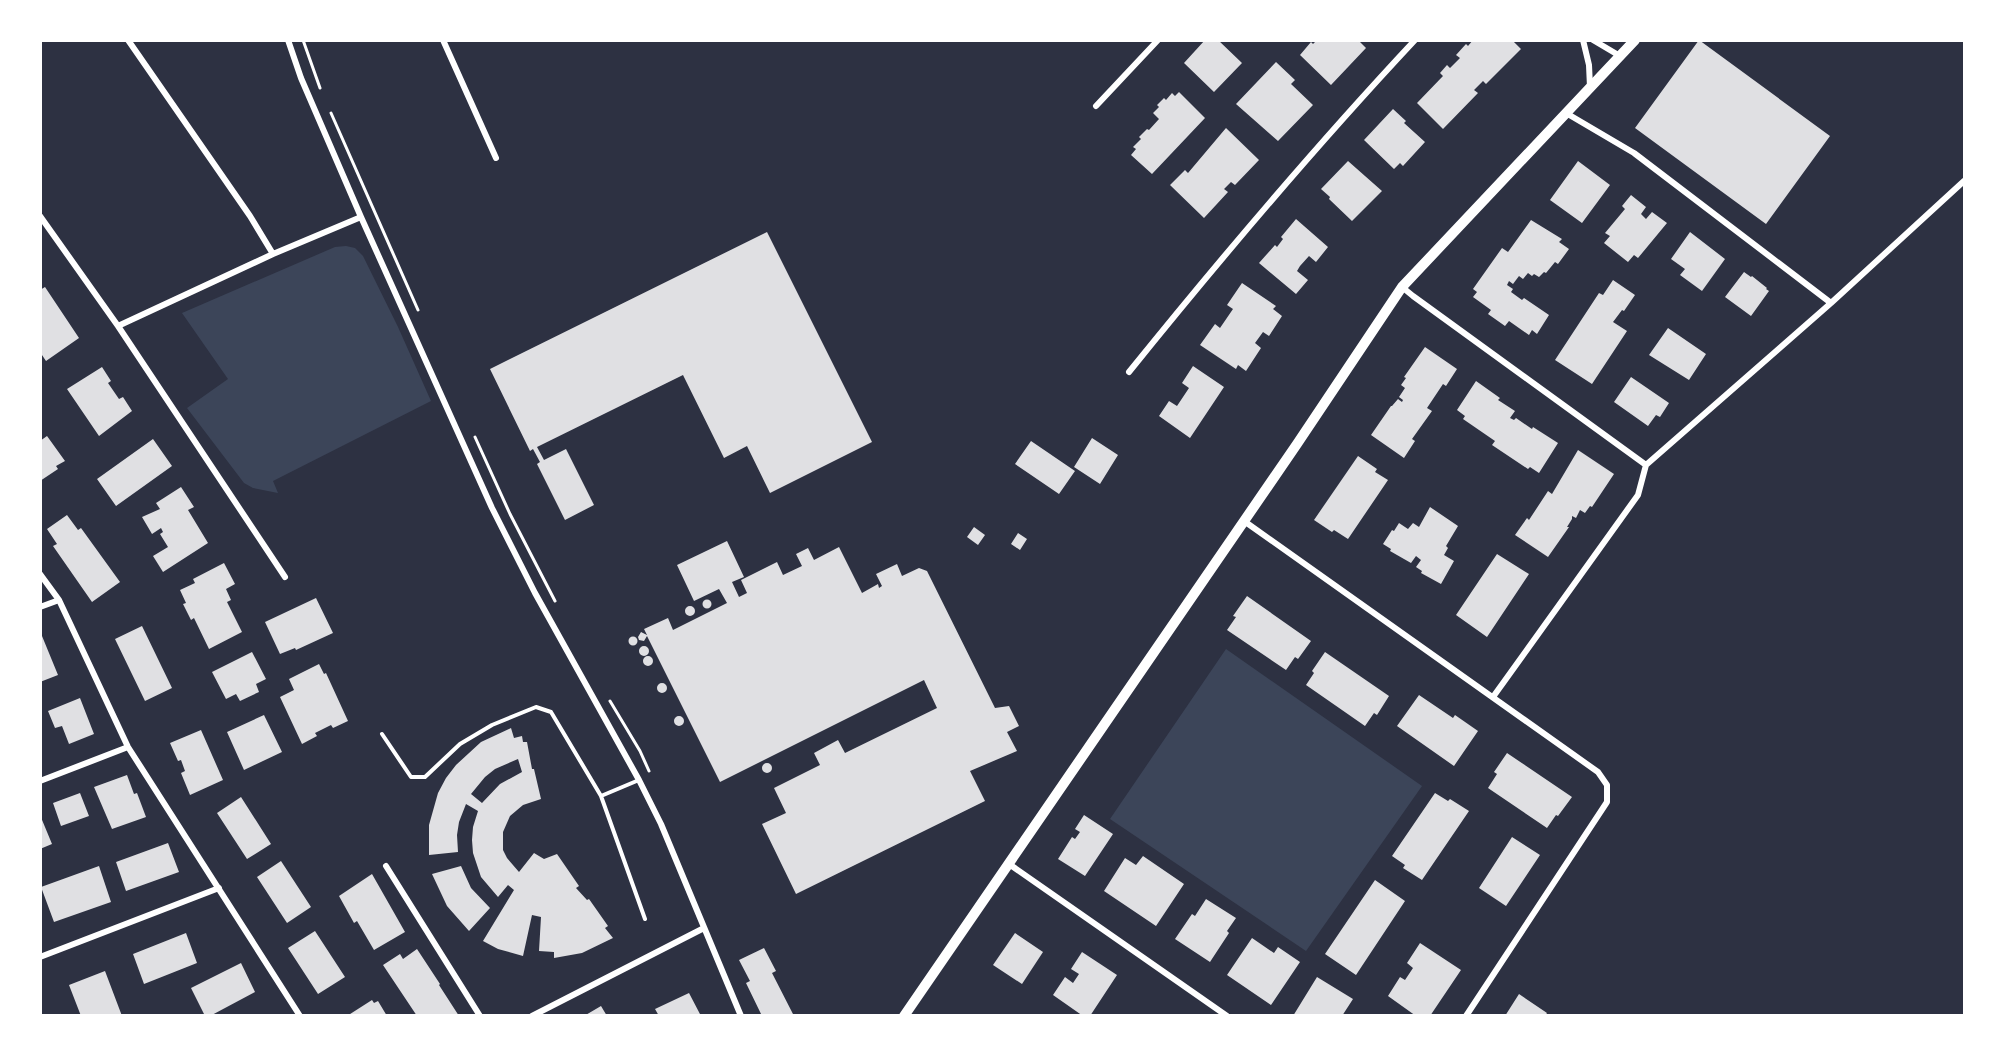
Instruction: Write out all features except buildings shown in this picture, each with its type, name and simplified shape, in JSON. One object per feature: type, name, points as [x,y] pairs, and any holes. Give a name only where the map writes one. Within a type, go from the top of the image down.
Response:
[{"type":"street","points":[[128,40],[250,216],[273,254]]},
{"type":"street","points":[[288,40],[301,78],[361,217],[492,508],[562,643],[639,780],[661,824],[741,1016]]},
{"type":"street","points":[[443,40],[496,158]]},
{"type":"street","points":[[1096,106],[1158,40]]},
{"type":"street","points":[[1129,372],[1232,245],[1350,110],[1415,40]]},
{"type":"street","points":[[1583,40],[1589,65],[1590,88]]},
{"type":"street","points":[[1593,40],[1620,56]]},
{"type":"street","points":[[904,1016],[1297,444],[1402,286],[1635,40]]},
{"type":"street","points":[[1566,113],[1634,153],[1831,303]]},
{"type":"street","points":[[1493,698],[1638,495],[1646,465],[1831,303],[1965,181]]},
{"type":"street","points":[[40,216],[118,326],[285,577]]},
{"type":"street","points":[[118,326],[273,254],[361,217]]},
{"type":"street","points":[[1402,286],[1422,303],[1646,465]]},
{"type":"street","points":[[1244,521],[1598,772],[1607,785],[1607,802],[1466,1016]]},
{"type":"street","points":[[40,574],[59,600],[128,747],[300,1016]]},
{"type":"street","points":[[40,607],[59,600]]},
{"type":"street","points":[[40,781],[128,747]]},
{"type":"street","points":[[1009,864],[1227,1016]]},
{"type":"street","points":[[386,866],[480,1016]]},
{"type":"street","points":[[40,957],[219,888]]},
{"type":"street","points":[[532,1016],[704,928]]},
{"type":"lane","points":[[382,734],[411,777],[425,777],[460,744],[492,725],[536,707],[551,712],[601,796],[645,919]]},
{"type":"lane","points":[[601,796],[639,780]]},
{"type":"path","points":[[303,40],[320,89]]},
{"type":"path","points":[[330,111],[420,314]]},
{"type":"path","points":[[472,431],[510,514],[556,603]]},
{"type":"path","points":[[605,692],[640,751],[649,771]]},
{"type":"shaded area","points":[[335,247],[355,248],[363,256],[431,401],[273,481],[278,493],[253,488],[244,483],[187,408],[228,379],[182,313]]},
{"type":"shaded area","points":[[1226,649],[1422,786],[1306,951],[1110,819]]}]
